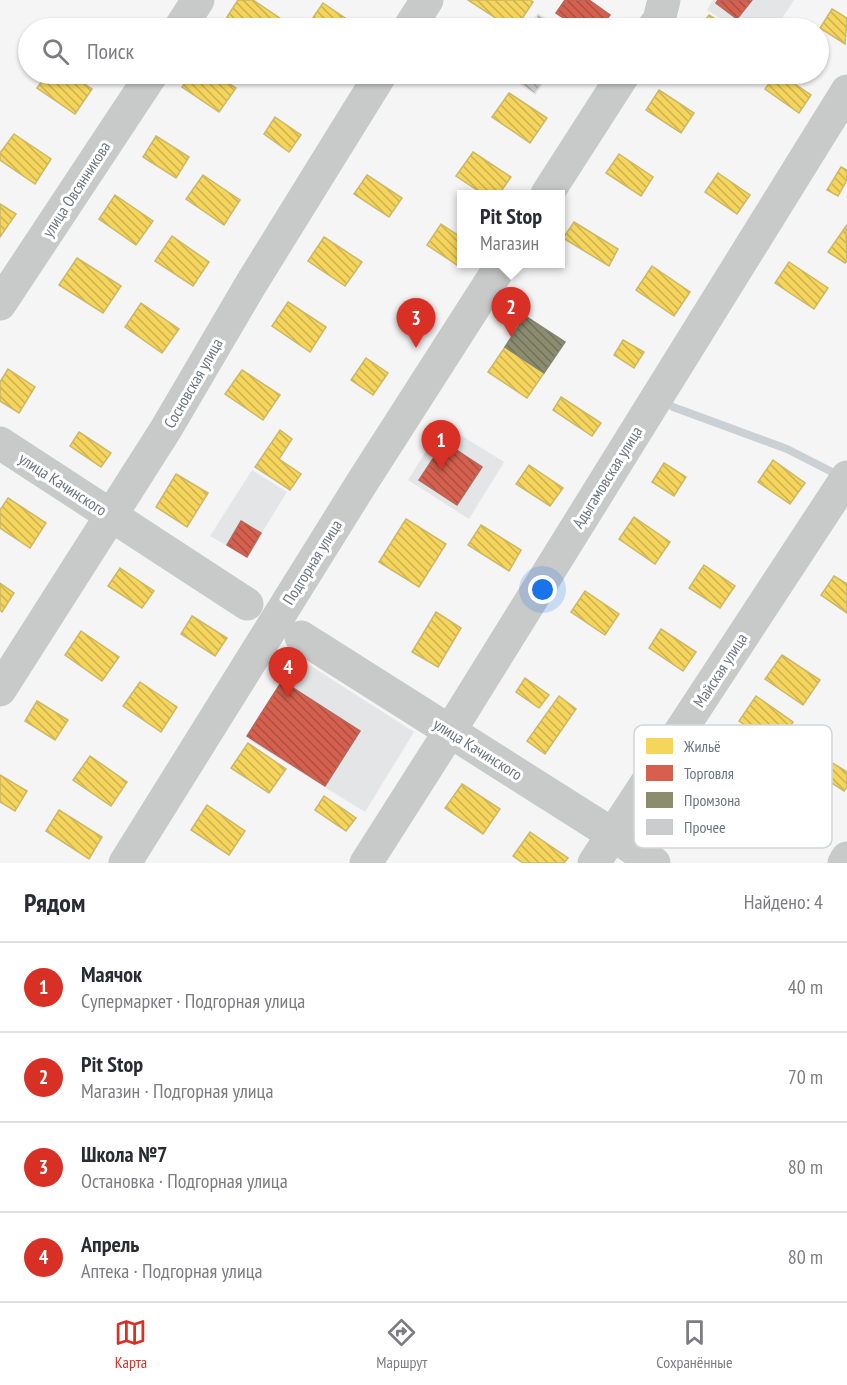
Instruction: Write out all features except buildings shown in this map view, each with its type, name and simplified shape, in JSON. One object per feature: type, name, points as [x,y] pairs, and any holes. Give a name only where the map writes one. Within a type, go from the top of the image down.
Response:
[{"type":"street","points":[[186,18],[198,0]]},
{"type":"street","points":[[415,18],[427,0]]},
{"type":"street","name":"улица Овсянникова","points":[[0,304],[145,84]]},
{"type":"street","name":"Сосновская улица","points":[[0,690],[166,429],[251,284],[375,84]]},
{"type":"street","points":[[550,190],[618,84]]},
{"type":"street","name":"Адыгамовская улица","points":[[366,863],[847,91]]},
{"type":"street","name":"Подгорная улица","points":[[125,863],[363,481],[499,268]]},
{"type":"street","name":"улица Качинского","points":[[0,443],[247,604]]},
{"type":"street","name":"Майская улица","points":[[684,725],[847,477]]},
{"type":"street","name":"улица Качинского","points":[[300,637],[612,834],[654,863]]},
{"type":"street","name":"Майская улица","points":[[594,863],[634,801]]},
{"type":"street","points":[[844,863],[847,858]]},
{"type":"shaded area","points":[[713,0],[794,0],[782,18],[720,18],[707,10]]},
{"type":"shaded area","points":[[443,424],[504,462],[469,519],[408,480]]},
{"type":"shaded area","points":[[252,470],[287,492],[247,557],[210,536]]},
{"type":"shaded area","points":[[300,659],[414,732],[365,812],[249,740]]},
{"type":"waterway","points":[[673,407],[787,449],[840,476]]},
{"type":"place","name":"Pit Stop","points":[[511,337]]},
{"type":"place","name":"Школа №7","points":[[416,348]]},
{"type":"place","name":"Маячок","points":[[441,470]]},
{"type":"place","name":"Апрель","points":[[288,697]]}]
